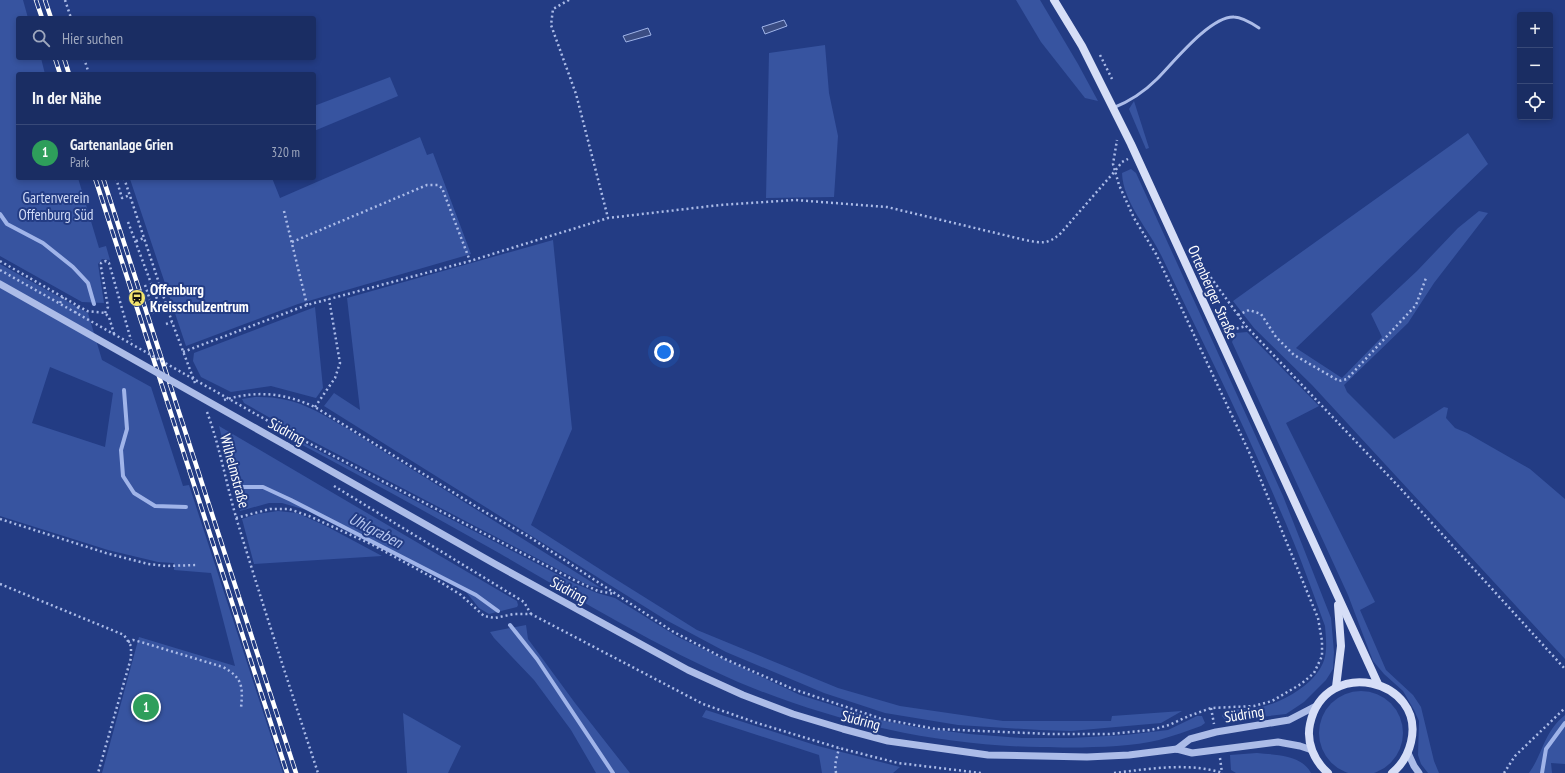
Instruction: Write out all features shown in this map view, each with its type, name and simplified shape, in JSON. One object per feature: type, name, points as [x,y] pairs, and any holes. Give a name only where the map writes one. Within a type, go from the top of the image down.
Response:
[{"type":"main road","name":"Ortenberger Straße","points":[[1054,0],[1082,46],[1136,155],[1338,600],[1378,684]]},
{"type":"main road","name":"Ortenberger Straße","points":[[1336,687],[1341,646],[1338,600]]},
{"type":"main road","points":[[1327,773],[1317,761],[1312,750],[1309,727],[1316,706],[1322,698],[1336,687],[1358,682],[1378,684],[1396,696],[1409,715],[1412,737],[1408,753],[1399,767],[1392,773]]},
{"type":"street","name":"Südring","points":[[0,284],[502,568],[688,670],[743,695],[793,714],[888,741],[988,755],[1087,757],[1129,755],[1177,749],[1192,752],[1278,742],[1312,750]]},
{"type":"street","name":"Südring","points":[[1177,749],[1190,739],[1216,732],[1289,720],[1316,706]]},
{"type":"street","points":[[1408,753],[1419,773]]},
{"type":"lane","points":[[1113,108],[1123,104],[1148,87],[1179,53],[1206,30],[1219,22],[1235,16],[1259,28]]},
{"type":"path","points":[[65,0],[70,16]]},
{"type":"path","points":[[569,0],[553,8],[551,25],[576,94],[608,218]]},
{"type":"path","points":[[85,60],[88,72]]},
{"type":"path","points":[[218,401],[238,396],[274,394],[295,398],[315,407],[478,508],[531,538],[672,631],[725,659],[793,689],[882,719],[936,728],[1050,734],[1109,734],[1151,730],[1169,725],[1211,708],[1254,706],[1272,700],[1314,673],[1322,656],[1322,641],[1318,618],[1250,454],[1156,254],[1134,218],[1118,185],[1113,164],[1117,139],[1114,133]]},
{"type":"path","points":[[183,352],[307,305],[470,261],[608,218],[720,205],[795,200],[888,207],[1024,240],[1044,243],[1052,241],[1060,234],[1122,162],[1136,155]]},
{"type":"path","points":[[117,180],[122,198],[130,195]]},
{"type":"path","points":[[125,180],[172,322],[196,386]]},
{"type":"path","points":[[292,242],[427,186],[438,185],[442,188],[470,261]]},
{"type":"path","points":[[284,211],[307,305]]},
{"type":"path","points":[[128,222],[160,307],[159,310],[153,312],[145,285]]},
{"type":"path","points":[[136,241],[144,238]]},
{"type":"path","points":[[1195,256],[1205,272],[1246,326],[1401,489],[1565,669]]},
{"type":"path","points":[[0,261],[87,311],[105,313],[109,318],[116,339],[130,341],[127,321],[109,263],[106,261],[101,263],[108,306],[105,313]]},
{"type":"path","points":[[0,270],[293,435],[576,581],[598,591],[617,594]]},
{"type":"path","points":[[1238,315],[1250,310],[1261,314],[1276,337],[1294,355],[1339,381],[1347,379],[1416,305],[1426,278]]},
{"type":"path","points":[[60,303],[64,297]]},
{"type":"path","points":[[315,407],[335,378],[340,363],[328,299]]},
{"type":"path","points":[[75,313],[79,306]]},
{"type":"path","points":[[166,324],[172,322]]},
{"type":"path","points":[[1218,335],[1246,326]]},
{"type":"path","name":"Wilhelmstraße","points":[[204,406],[222,461],[236,518],[318,773]]},
{"type":"path","points":[[330,483],[517,597],[524,602],[531,614]]},
{"type":"path","points":[[236,518],[270,509],[289,509],[373,545],[437,580],[461,595],[484,616],[495,618],[514,614],[531,614],[703,704],[757,723],[839,748],[898,763],[981,773]]},
{"type":"path","points":[[0,520],[106,553],[148,564],[166,566],[197,565]]},
{"type":"path","points":[[0,584],[124,635],[131,646],[131,658],[98,773]]},
{"type":"path","points":[[128,642],[133,640],[141,642],[223,667],[235,674],[239,680],[242,693],[241,708]]},
{"type":"path","points":[[1504,773],[1515,756],[1565,708]]},
{"type":"path","points":[[836,773],[835,765],[839,748]]},
{"type":"path","points":[[1114,773],[1174,767],[1187,767],[1223,773]]},
{"type":"green space","name":"Gartenverein Offenburg Süd","points":[[0,0],[23,0],[27,16],[16,16],[16,60],[42,60],[44,72],[16,72],[16,180],[79,180],[99,248],[106,246],[110,260],[102,259],[98,264],[104,303],[82,302],[0,256]]},
{"type":"green space","points":[[1016,0],[1040,0],[1098,101],[1085,98],[1041,42]]},
{"type":"green space","points":[[825,45],[829,93],[838,136],[834,197],[766,198],[769,53]]},
{"type":"green space","points":[[390,77],[398,96],[316,130],[316,105]]},
{"type":"green space","points":[[1134,101],[1149,148],[1146,149],[1129,109]]},
{"type":"green space","points":[[1468,133],[1488,164],[1296,348],[1342,378],[1382,337],[1371,314],[1417,271],[1458,228],[1479,211],[1488,213],[1434,283],[1408,323],[1344,385],[1347,392],[1394,439],[1444,407],[1448,408],[1446,418],[1455,428],[1467,433],[1530,469],[1565,499],[1565,659],[1312,385],[1254,328],[1233,301]]},
{"type":"green space","points":[[420,137],[427,155],[433,153],[471,254],[298,304],[186,346],[130,180],[273,180],[280,198]]},
{"type":"green space","points":[[1131,169],[1136,173],[1283,496],[1331,618],[1334,652],[1333,669],[1326,680],[1304,702],[1286,714],[1226,721],[1222,716],[1224,712],[1227,711],[1257,708],[1275,703],[1303,687],[1317,673],[1324,661],[1326,646],[1325,626],[1292,539],[1252,446],[1162,257],[1127,195],[1122,173]]},
{"type":"green space","points":[[553,240],[572,429],[531,525],[697,630],[838,688],[900,706],[1003,721],[1111,721],[1112,716],[1182,711],[1161,723],[1071,731],[1040,730],[958,725],[885,713],[824,693],[726,652],[666,620],[324,406],[334,393],[360,410],[347,298]]},
{"type":"green space","points":[[0,264],[88,313],[102,360],[151,387],[183,486],[189,485],[283,773],[102,773],[139,637],[235,666],[211,573],[174,570],[174,563],[158,562],[108,550],[0,516]],"holes":[[[50,367],[113,393],[105,447],[32,423]]]},
{"type":"green space","points":[[315,307],[323,388],[316,398],[271,386],[231,392],[201,377],[193,361],[194,353]]},
{"type":"green space","points":[[1247,332],[1319,406],[1286,423],[1375,602],[1360,610],[1386,670],[1413,695],[1421,707],[1434,761],[1439,773],[1428,773],[1421,764],[1418,755],[1419,721],[1403,691],[1384,674],[1373,661],[1348,595],[1232,342],[1236,333]]},
{"type":"green space","points":[[255,397],[282,399],[315,410],[348,429],[601,588],[588,585],[295,432],[244,403],[242,399]]},
{"type":"green space","points":[[219,426],[517,601],[517,607],[489,614],[479,608],[466,592],[396,554],[306,510],[282,503],[269,503],[240,511]]},
{"type":"green space","points":[[292,437],[574,583],[597,593],[615,598],[678,637],[800,695],[880,720],[916,727],[969,734],[1022,738],[1071,738],[1125,735],[1168,730],[1197,716],[1202,716],[1205,723],[1201,726],[1159,740],[1131,745],[1100,747],[1002,746],[924,737],[848,720],[811,709],[738,682],[646,637],[499,553],[291,439]]},
{"type":"green space","points":[[278,511],[297,513],[326,526],[382,556],[254,564],[242,519],[257,514]]},
{"type":"green space","points":[[526,625],[528,639],[575,703],[630,773],[596,773],[571,730],[534,680],[490,632]]},
{"type":"green space","points":[[1353,692],[1369,692],[1384,698],[1391,703],[1396,710],[1402,725],[1402,741],[1396,756],[1391,763],[1384,768],[1369,774],[1353,774],[1338,768],[1331,763],[1326,756],[1320,741],[1320,725],[1326,710],[1331,703],[1338,698]]},
{"type":"green space","points":[[706,710],[818,746],[900,767],[893,773],[822,773],[819,755],[702,717]]},
{"type":"green space","points":[[403,713],[461,746],[448,773],[407,773]]},
{"type":"green space","points":[[1565,715],[1565,764],[1551,763],[1552,773],[1529,773],[1552,729]]},
{"type":"green space","points":[[1257,753],[1279,755],[1294,759],[1301,762],[1311,773],[1236,773],[1231,770],[1230,755]]},
{"type":"shaded area","points":[[784,20],[787,26],[765,34],[762,27]]},
{"type":"shaded area","points":[[648,28],[651,35],[626,42],[623,36]]},
{"type":"waterway","name":"Uhlgraben","points":[[0,214],[7,224],[43,243],[73,267],[88,283],[94,304]]},
{"type":"waterway","name":"Uhlgraben","points":[[124,390],[127,429],[121,450],[123,476],[134,493],[155,506],[186,507]]},
{"type":"waterway","name":"Uhlgraben","points":[[237,487],[263,487],[291,500],[476,595],[498,611]]},
{"type":"waterway","name":"Uhlgraben","points":[[510,625],[537,659],[613,773]]},
{"type":"waterway","points":[[1542,773],[1546,749],[1565,723]]},
{"type":"railway","points":[[36,0],[41,16]]},
{"type":"railway","points":[[45,0],[50,16]]},
{"type":"railway","points":[[56,60],[59,72]]},
{"type":"railway","points":[[65,60],[68,72]]},
{"type":"railway","points":[[96,180],[287,773]]},
{"type":"railway","points":[[104,180],[296,773]]},
{"type":"place","name":"Offenburg Kreisschulzentrum","points":[[137,298]]},
{"type":"place","name":"Gartenanlage Grien","points":[[146,707]]}]
